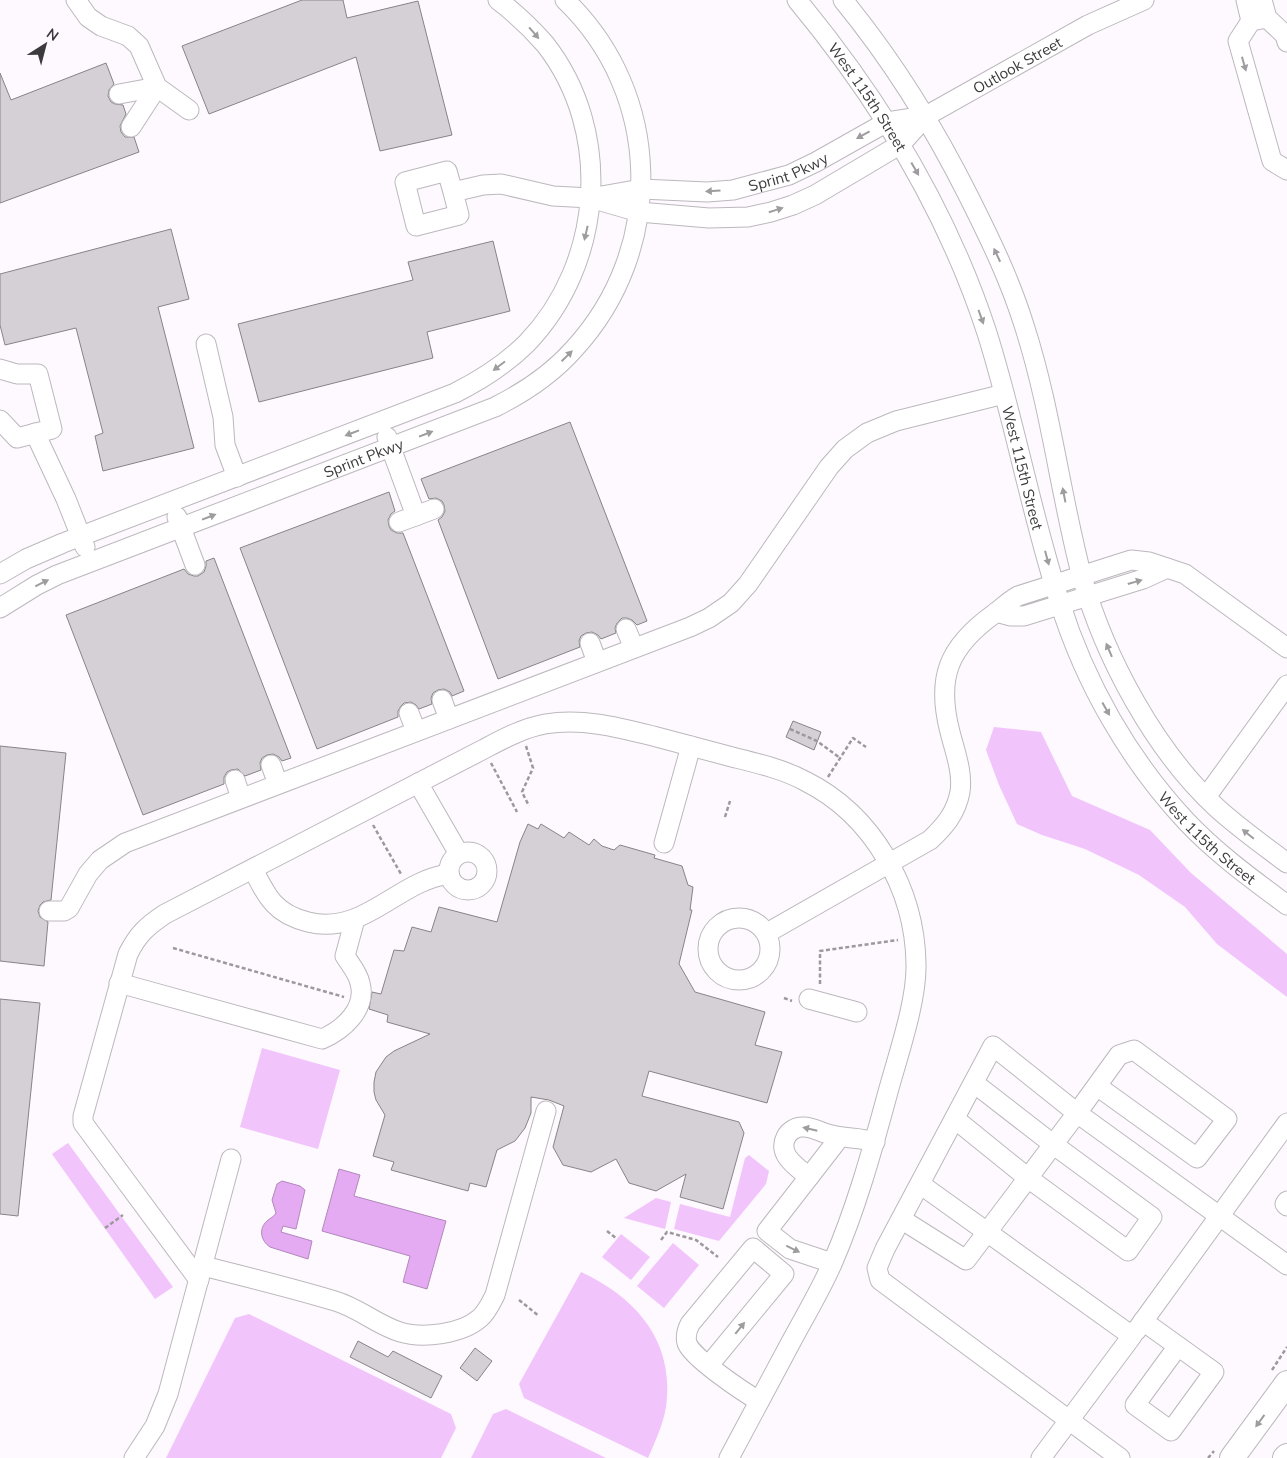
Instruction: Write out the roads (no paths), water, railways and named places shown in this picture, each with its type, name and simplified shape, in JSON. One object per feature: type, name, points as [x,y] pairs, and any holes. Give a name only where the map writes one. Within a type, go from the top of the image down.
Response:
[{"type":"main road","points":[[1232,1458],[1287,1383]]},
{"type":"street","points":[[76,0],[88,16],[101,26],[128,36],[139,46],[157,87],[188,110]]},
{"type":"street","name":"Sprint Pkwy","points":[[0,574],[32,556],[81,536],[447,396],[495,370],[526,343],[554,308],[574,271],[586,233],[592,173],[588,142],[580,113],[568,83],[545,45],[528,25],[498,0]]},
{"type":"street","name":"Sprint Pkwy","points":[[0,608],[37,585],[91,562],[495,407],[537,382],[568,356],[590,331],[615,290],[630,253],[639,212],[641,163],[634,118],[619,77],[599,42],[582,19],[564,0]]},
{"type":"street","name":"West 115th Street","points":[[797,0],[852,72],[901,144],[940,218],[966,275],[1004,394],[1060,605],[1091,681],[1121,735],[1156,785],[1186,822],[1222,856],[1287,905]]},
{"type":"street","name":"West 115th Street","points":[[843,0],[885,55],[926,116],[986,230],[1009,280],[1038,375],[1082,576],[1088,596],[1114,660],[1132,696],[1182,771],[1206,797],[1253,838],[1287,863]]},
{"type":"street","name":"Outlook Street","points":[[901,144],[926,116],[1088,25],[1144,0]]},
{"type":"street","points":[[1246,0],[1259,20],[1285,35],[1287,42]]},
{"type":"street","points":[[1262,0],[1259,20],[1238,41],[1272,161],[1287,170]]},
{"type":"street","points":[[119,94],[157,87]]},
{"type":"street","points":[[129,121],[157,87]]},
{"type":"street","name":"Sprint Pkwy","points":[[590,198],[641,189],[707,192],[733,190],[759,184],[789,176],[887,122],[926,116]]},
{"type":"street","name":"Sprint Pkwy","points":[[590,198],[639,212],[709,218],[740,218],[771,212],[815,195],[901,144]]},
{"type":"street","points":[[453,192],[501,184],[553,196],[590,198]]},
{"type":"street","points":[[206,344],[223,416],[225,445],[237,477]]},
{"type":"street","points":[[0,368],[17,374],[38,374],[52,429],[17,438],[0,420]]},
{"type":"street","points":[[49,911],[64,911],[68,908],[88,874],[100,860],[118,847],[690,627],[709,618],[730,603],[748,584],[829,467],[845,449],[867,433],[896,421],[1004,394]]},
{"type":"street","points":[[381,422],[416,516]]},
{"type":"street","points":[[35,434],[66,499],[91,562]]},
{"type":"street","points":[[172,502],[195,565]]},
{"type":"street","points":[[767,933],[930,840],[944,827],[954,812],[960,793],[961,776],[945,712],[946,672],[953,654],[965,638],[980,623],[1008,601],[1018,596],[1131,560],[1149,562],[1185,574],[1287,648]]},
{"type":"street","points":[[996,612],[1011,616],[1024,616],[1143,579],[1167,568]]},
{"type":"street","points":[[626,629],[634,648]]},
{"type":"street","points":[[590,643],[597,662]]},
{"type":"street","points":[[1206,797],[1287,685]]},
{"type":"street","points":[[442,700],[449,719]]},
{"type":"street","points":[[409,713],[416,731]]},
{"type":"street","points":[[546,1111],[489,1307],[480,1318],[468,1325],[442,1334],[415,1335],[402,1332],[377,1321],[348,1305],[201,1273],[83,1123],[83,1116],[128,954],[135,940],[147,926],[165,914],[514,734],[545,724],[568,722],[592,723],[691,746],[778,770],[804,780],[834,799],[858,821],[871,836],[889,863],[897,878],[908,911],[916,965],[912,998],[875,1142],[862,1184],[832,1263],[729,1458]]},
{"type":"street","points":[[664,843],[691,746]]},
{"type":"street","points":[[271,765],[278,784]]},
{"type":"street","points":[[235,780],[242,798]]},
{"type":"street","points":[[418,783],[459,854]]},
{"type":"street","points":[[468,852],[480,856],[486,867],[485,879],[476,888],[464,890],[453,883],[449,874],[452,860],[459,854],[468,852]]},
{"type":"street","points":[[253,869],[274,906],[300,920],[329,925],[342,924],[355,919],[436,876],[449,874]]},
{"type":"street","points":[[119,983],[322,1039],[336,1034],[348,1023],[356,1011],[359,1002],[361,984],[345,956],[355,919]]},
{"type":"street","points":[[808,997],[857,1012]]},
{"type":"street","points":[[1120,1458],[880,1280],[877,1268],[994,1046],[1077,1113],[1287,1265]]},
{"type":"street","points":[[902,1219],[966,1260],[1054,1146],[1077,1113],[1119,1056],[1134,1050],[1227,1119],[1197,1158],[1097,1086]]},
{"type":"street","points":[[955,1119],[1028,1178],[1128,1251],[1152,1217],[1054,1146],[974,1083]]},
{"type":"street","points":[[1049,1455],[1069,1420],[1287,1124]]},
{"type":"street","points":[[809,1177],[787,1158],[784,1145],[788,1134],[800,1127],[807,1127],[840,1137],[860,1138],[875,1142]]},
{"type":"street","points":[[760,1401],[738,1388],[690,1350],[686,1342],[686,1332],[690,1324],[767,1231],[840,1137]]},
{"type":"street","points":[[134,1458],[154,1426],[163,1407],[201,1273],[230,1160]]},
{"type":"street","points":[[920,1184],[988,1232],[1138,1328],[1178,1346]]},
{"type":"street","points":[[1287,1200],[1285,1204],[1287,1206]]},
{"type":"street","points":[[767,1231],[790,1249],[832,1263]]},
{"type":"street","points":[[709,1365],[784,1274],[753,1248]]}]
